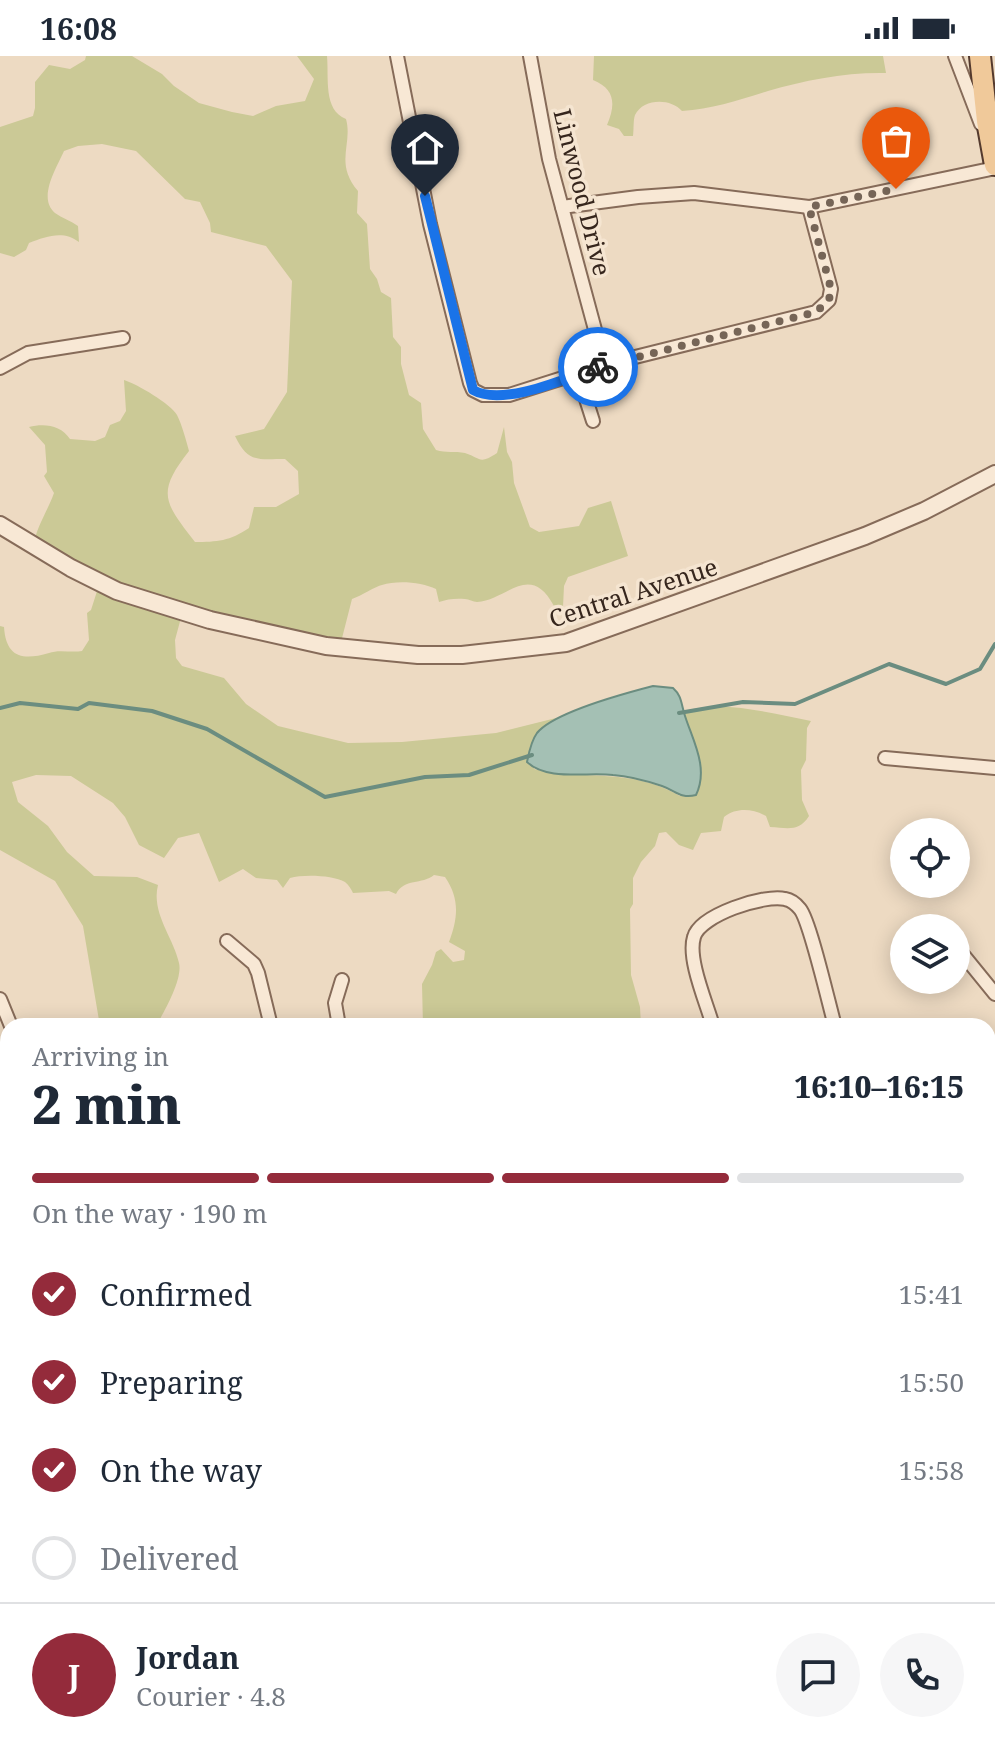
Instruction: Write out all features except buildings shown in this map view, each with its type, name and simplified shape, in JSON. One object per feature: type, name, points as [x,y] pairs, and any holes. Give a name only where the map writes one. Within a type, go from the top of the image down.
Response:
[{"type":"main road","points":[[980,56],[994,162]]},
{"type":"street","points":[[397,56],[430,224],[470,383],[478,392],[509,395],[607,364],[799,318],[824,306],[831,289],[809,207]]},
{"type":"street","name":"Linwood Drive","points":[[530,56],[549,159],[607,364]]},
{"type":"street","points":[[562,207],[694,193],[809,207],[994,162],[955,56]]},
{"type":"street","points":[[0,368],[28,353],[123,338]]},
{"type":"street","points":[[578,374],[593,421]]},
{"type":"street","name":"Central Avenue","points":[[0,525],[71,568],[117,591],[210,620],[326,646],[418,655],[462,655],[566,643],[865,536],[924,511],[995,474]]},
{"type":"street","points":[[885,758],[995,768]]},
{"type":"street","points":[[711,1018],[692,952],[696,932],[721,912],[779,898],[792,902],[806,919],[833,1018]]},
{"type":"street","points":[[227,941],[254,964],[269,1018]]},
{"type":"street","points":[[970,963],[995,994]]},
{"type":"street","points":[[338,1018],[335,1003],[342,980]]},
{"type":"street","points":[[0,999],[8,1018]]},
{"type":"shaded area","points":[[86,56],[132,56],[162,74],[199,103],[253,116],[276,106],[305,101],[314,79],[297,56],[327,56],[330,101],[339,115],[346,119],[348,128],[347,171],[358,191],[357,213],[367,224],[370,269],[381,292],[391,298],[393,337],[401,347],[401,364],[409,395],[421,403],[423,429],[436,450],[465,453],[483,460],[497,453],[504,427],[514,483],[530,527],[539,532],[579,526],[588,508],[611,501],[628,556],[568,577],[564,586],[563,607],[554,606],[545,593],[527,584],[477,602],[448,599],[439,602],[436,589],[417,583],[379,586],[352,599],[340,646],[182,614],[175,640],[176,658],[182,666],[224,678],[246,704],[278,726],[348,743],[402,742],[496,733],[564,716],[538,731],[534,769],[643,781],[680,796],[684,711],[731,707],[811,721],[807,728],[806,760],[801,770],[802,800],[809,816],[801,825],[792,828],[770,827],[766,816],[745,810],[734,812],[724,817],[721,831],[701,833],[693,850],[679,845],[666,832],[659,833],[655,846],[641,862],[633,878],[633,904],[630,909],[631,975],[641,1018],[423,1018],[422,984],[436,952],[441,949],[453,962],[464,960],[465,951],[449,942],[456,909],[445,877],[434,875],[408,884],[396,894],[389,891],[353,893],[345,882],[318,876],[290,878],[283,888],[277,880],[256,878],[243,869],[219,882],[199,833],[178,838],[164,858],[139,845],[125,817],[113,803],[71,776],[36,775],[12,782],[18,802],[48,826],[67,852],[94,876],[137,877],[158,885],[157,905],[179,963],[172,995],[160,1018],[99,1018],[83,926],[55,881],[0,850],[0,626],[4,627],[12,651],[23,656],[82,651],[89,640],[87,613],[91,610],[99,585],[34,544],[54,493],[44,476],[47,472],[45,445],[29,427],[52,426],[70,439],[95,441],[105,437],[110,425],[120,421],[126,411],[124,380],[161,400],[177,415],[189,451],[172,477],[168,497],[176,517],[195,542],[236,536],[249,528],[254,507],[276,507],[299,494],[298,471],[285,459],[254,458],[244,451],[235,436],[264,429],[287,392],[292,281],[266,246],[211,232],[200,202],[185,199],[136,151],[102,144],[64,151],[48,191],[50,207],[55,213],[78,226],[79,242],[55,235],[29,243],[26,250],[14,257],[0,253],[0,127],[33,116],[35,82],[49,65],[70,69],[85,60]]},
{"type":"shaded area","points":[[594,56],[883,56],[886,73],[811,80],[693,110],[682,111],[664,102],[650,103],[635,115],[633,136],[624,136],[619,129],[607,125],[612,98],[606,88],[593,80]]},
{"type":"shaded area","points":[[653,686],[673,688],[680,697],[700,765],[700,785],[696,795],[682,795],[625,776],[545,772],[527,762],[533,740],[546,725],[591,704]]},
{"type":"waterway","points":[[679,713],[743,702],[795,704],[889,664],[946,684],[980,669],[995,644]]},
{"type":"waterway","points":[[0,708],[20,703],[78,709],[89,703],[152,711],[207,729],[325,797],[425,777],[469,775],[532,755]]},
{"type":"way so far","points":[[598,367],[816,312],[829,300],[831,289],[809,207],[896,189]]},
{"type":"route","points":[[425,196],[473,390],[489,396],[509,395],[598,367]]}]
